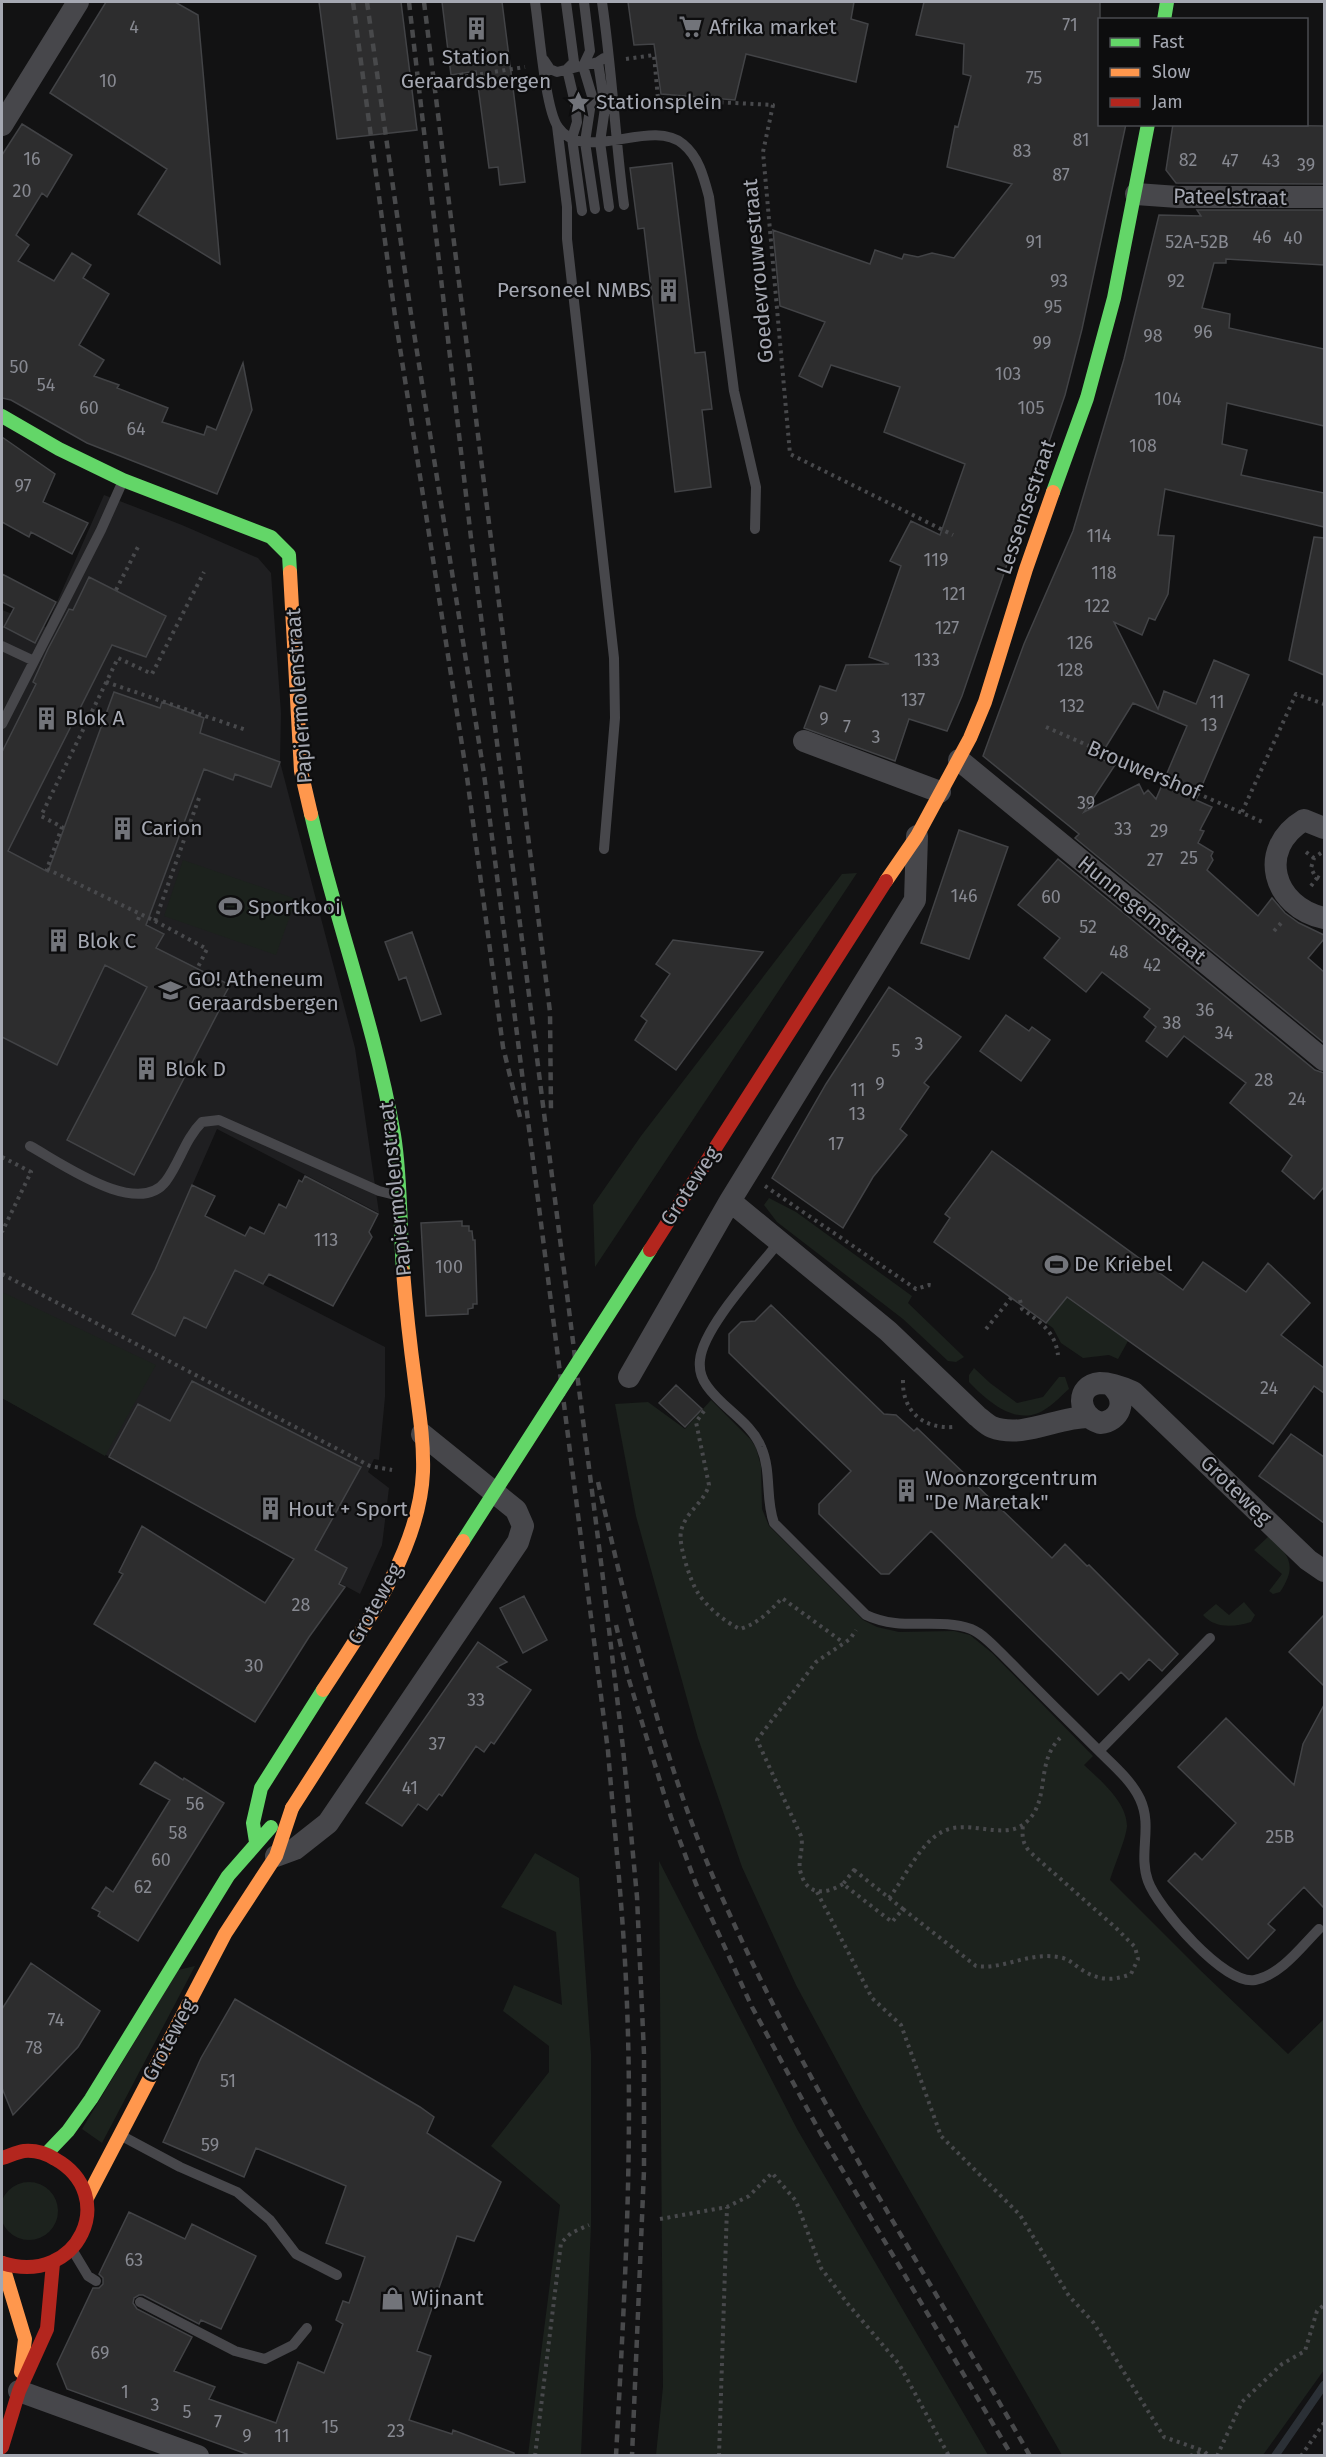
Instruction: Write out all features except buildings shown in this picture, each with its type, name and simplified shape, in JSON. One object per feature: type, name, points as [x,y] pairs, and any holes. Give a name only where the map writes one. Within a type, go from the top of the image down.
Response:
[{"type":"main road","points":[[1164,18],[1167,2]]},
{"type":"main road","name":"Lessensestraat","points":[[886,881],[917,836],[959,760],[985,702],[1026,569],[1087,398],[1114,298],[1148,126]]},
{"type":"main road","name":"Papiermolenstraat","points":[[2,416],[60,449],[123,480],[271,537],[289,555],[301,771],[327,881],[377,1056],[394,1137],[406,1314],[422,1434]]},
{"type":"main road","name":"Groteweg","points":[[47,2154],[68,2131],[91,2098],[228,1876],[256,1842],[292,1808],[886,881]]},
{"type":"main road","name":"Groteweg","points":[[256,1842],[253,1823],[261,1788],[357,1638],[408,1546],[419,1503],[423,1473],[422,1434]]},
{"type":"main road","name":"Groteweg","points":[[2,2263],[19,2269],[35,2269],[53,2263],[73,2249],[81,2239],[87,2220],[87,2198],[225,1934],[276,1856],[292,1808]]},
{"type":"main road","points":[[2,2141],[6,2156],[29,2150],[47,2154],[63,2162],[78,2177],[87,2198]]},
{"type":"main road","name":"Groteweg","points":[[2,2263],[25,2339],[19,2391]]},
{"type":"main road","name":"Groteweg","points":[[2,2447],[19,2391],[47,2329],[53,2263]]},
{"type":"street","points":[[2,125],[78,2]]},
{"type":"street","name":"Pateelstraat","points":[[1136,194],[1178,197],[1324,198]]},
{"type":"street","points":[[804,741],[940,792]]},
{"type":"street","name":"Hunnegemstraat","points":[[959,760],[1324,1060]]},
{"type":"street","points":[[1324,828],[1304,820],[1286,835],[1276,858],[1277,876],[1283,893],[1295,906],[1310,915],[1324,918]]},
{"type":"street","name":"Groteweg","points":[[629,1377],[730,1202],[915,900],[917,836]]},
{"type":"street","name":"Groteweg","points":[[730,1202],[888,1331],[976,1416],[993,1427],[1015,1430],[1046,1425],[1085,1408],[1100,1423],[1112,1420],[1133,1403],[1141,1402],[1150,1407]]},
{"type":"street","points":[[1085,1408],[1088,1388],[1100,1383],[1112,1386],[1120,1397],[1122,1403],[1117,1415]]},
{"type":"street","name":"Groteweg","points":[[1112,1386],[1133,1392],[1308,1560],[1324,1570]]},
{"type":"street","points":[[276,1856],[295,1849],[328,1823],[518,1542],[523,1526],[516,1510],[422,1434]]},
{"type":"street","points":[[19,2391],[198,2456]]},
{"type":"lane","points":[[535,2],[551,112],[557,126],[567,207],[567,239],[614,658],[615,718],[604,849]]},
{"type":"lane","points":[[566,2],[574,62],[567,69]]},
{"type":"lane","points":[[584,2],[590,51],[582,66],[592,96],[585,142],[595,209]]},
{"type":"lane","points":[[602,2],[611,61],[615,140],[624,205]]},
{"type":"lane","points":[[543,60],[552,71],[598,62],[607,53],[608,40]]},
{"type":"lane","points":[[598,62],[605,108],[600,142],[609,207]]},
{"type":"lane","points":[[567,69],[577,122],[572,138],[582,211]]},
{"type":"lane","points":[[557,126],[572,138],[585,142],[633,137],[674,139],[683,144],[695,158],[709,197],[734,391],[756,488],[754,529]]},
{"type":"lane","points":[[2,724],[101,530],[123,480]]},
{"type":"lane","points":[[2,646],[34,661]]},
{"type":"lane","points":[[30,1146],[113,1190],[132,1195],[151,1192],[165,1182],[190,1134],[202,1122],[219,1120],[379,1191],[398,1196]]},
{"type":"lane","points":[[779,1242],[712,1328],[700,1358],[700,1374],[706,1385],[756,1436],[761,1446],[767,1464],[768,1508],[774,1523],[866,1616],[879,1622],[899,1625],[955,1625],[973,1630],[996,1649],[1124,1776],[1140,1799],[1147,1824],[1144,1852],[1148,1881],[1162,1907],[1203,1952],[1233,1976],[1254,1980],[1273,1973],[1319,1929]]},
{"type":"lane","points":[[1099,1751],[1210,1638]]},
{"type":"lane","points":[[119,2134],[180,2167],[237,2192],[270,2220],[296,2254],[337,2275]]},
{"type":"lane","points":[[73,2249],[88,2276],[96,2281]]},
{"type":"lane","points":[[140,2302],[235,2351],[265,2359],[293,2345],[307,2328]]},
{"type":"path","name":"Goedevrouwestraat","points":[[611,61],[654,55],[658,99],[773,105],[763,152],[790,454],[953,535]]},
{"type":"path","points":[[461,73],[462,77],[519,69]]},
{"type":"path","points":[[116,590],[139,545]]},
{"type":"path","points":[[198,967],[207,949],[48,868],[62,827],[41,816],[118,658],[152,674],[204,572]]},
{"type":"path","points":[[106,682],[246,730]]},
{"type":"path","points":[[1242,812],[1296,694],[1324,704]]},
{"type":"path","name":"Brouwershof","points":[[1046,727],[1250,815]]},
{"type":"path","points":[[155,921],[199,798]]},
{"type":"path","points":[[1324,852],[1314,858],[1311,868],[1315,876],[1324,880]]},
{"type":"path","points":[[138,920],[140,914]]},
{"type":"path","points":[[2,1157],[31,1172],[2,1232]]},
{"type":"path","points":[[747,1175],[776,1192],[916,1289],[929,1285],[935,1286]]},
{"type":"path","points":[[2,1274],[370,1466],[392,1470]]},
{"type":"path","points":[[986,1329],[1011,1298]]},
{"type":"path","points":[[1020,1300],[1022,1309],[1051,1333],[1057,1345],[1058,1355]]},
{"type":"path","points":[[718,1399],[700,1414],[696,1422],[709,1485],[707,1492],[687,1518],[680,1533],[682,1548],[698,1593],[730,1624],[740,1629],[763,1618],[782,1598],[844,1643]]},
{"type":"path","points":[[866,1616],[850,1639],[816,1662],[757,1740],[801,1836],[803,1844],[800,1869],[808,1887],[817,1892],[830,1891],[843,1884],[854,1870],[976,1966],[989,1968],[1039,1955],[1065,1959],[1090,1975],[1115,1980],[1131,1974],[1138,1959],[1135,1947],[1030,1852],[1024,1845],[1023,1824]]},
{"type":"path","points":[[889,1898],[920,1853],[937,1834],[952,1826],[1010,1831],[1023,1824],[1035,1812],[1041,1796],[1042,1775],[1047,1754],[1059,1740],[1076,1729]]},
{"type":"path","points":[[843,1884],[892,1922],[903,1909]]},
{"type":"path","points":[[817,1892],[872,1998],[901,2025],[940,2136],[1020,2215],[1069,2296],[1094,2322],[1164,2437],[1204,2451],[1209,2456]]},
{"type":"path","points":[[660,2219],[727,2207],[749,2196],[772,2173],[796,2201],[821,2268],[899,2364],[949,2456]]},
{"type":"path","points":[[719,2456],[727,2207]]},
{"type":"path","points":[[535,2456],[561,2243],[571,2233],[589,2225]]},
{"type":"path","points":[[1217,2456],[1242,2402],[1282,2364],[1305,2350],[1317,2310],[1324,2305]]},
{"type":"path","points":[[1300,2456],[1324,2423]]},
{"type":"path","points":[[1190,2456],[1204,2451]]},
{"type":"shaded area","name":"GO! Atheneum Geraardsbergen","points":[[104,495],[258,558],[271,573],[281,713],[280,762],[355,1048],[379,1213],[217,1129],[155,1270],[191,1289],[208,1256],[385,1347],[385,1397],[379,1460],[374,1459],[368,1472],[389,1488],[382,1545],[360,1594],[2,1398],[2,610],[46,627]]},
{"type":"shaded area","name":"Sportkooi","points":[[183,860],[296,899],[276,955],[164,916]]},
{"type":"shaded area","points":[[857,873],[595,1267],[593,1205],[641,1136],[842,874]]},
{"type":"shaded area","points":[[769,1198],[796,1212],[912,1296],[908,1303],[964,1357],[956,1362],[948,1361],[903,1319],[777,1222],[764,1205]]},
{"type":"shaded area","points":[[2,1292],[156,1365],[105,1456],[2,1398]]},
{"type":"shaded area","points":[[1066,1297],[1128,1341],[1118,1359],[1109,1355],[1083,1358],[1061,1343],[1053,1328],[1046,1323]]},
{"type":"shaded area","points":[[974,1368],[1017,1403],[1043,1397],[1059,1377],[1065,1377],[1069,1389],[1050,1406],[1036,1414],[1026,1416],[1015,1414],[995,1405],[969,1382],[969,1375]]},
{"type":"shaded area","points":[[711,1400],[751,1440],[756,1448],[761,1466],[762,1509],[769,1526],[863,1620],[877,1627],[899,1632],[954,1631],[970,1635],[992,1653],[1093,1756],[1084,1765],[1118,1800],[1126,1817],[1126,1831],[1110,1880],[1288,2054],[1324,2019],[1324,2370],[1263,2455],[1062,2455],[863,2109],[796,1985],[742,1867],[698,1738],[636,1516],[615,1404],[648,1402],[685,1429]]},
{"type":"shaded area","points":[[1269,1536],[1282,1549],[1290,1567],[1286,1583],[1280,1592],[1273,1594],[1269,1591],[1282,1574],[1254,1550]]},
{"type":"shaded area","points":[[1244,1602],[1255,1615],[1251,1622],[1219,1625],[1203,1615],[1216,1604],[1229,1615]]},
{"type":"shaded area","points":[[535,1853],[579,1878],[591,2054],[591,2226],[581,2455],[528,2455],[560,2205],[491,2146],[549,2072],[549,2046],[503,2011],[514,1985],[562,2005],[556,1932],[501,1907]]},
{"type":"shaded area","points":[[659,1861],[797,2129],[988,2455],[656,2455],[663,2387]]},
{"type":"shaded area","points":[[195,1966],[102,2143],[82,2129],[178,1970]]},
{"type":"shaded area","points":[[29,2182],[40,2184],[53,2195],[58,2211],[56,2222],[45,2235],[29,2240],[18,2238],[5,2227],[0,2211],[2,2200],[13,2187]]},
{"type":"waterway","points":[[1275,2456],[1324,2385]]},
{"type":"railway","points":[[353,2],[395,316],[467,777],[503,1047],[520,1117]]},
{"type":"railway","points":[[367,2],[411,314],[484,774],[608,1751],[624,1941],[629,2061],[627,2231],[616,2456]]},
{"type":"railway","points":[[409,2],[471,538],[602,1570],[623,1748],[637,1897],[644,2054],[644,2170],[632,2456]]},
{"type":"railway","points":[[424,2],[550,1012],[551,1113]]},
{"type":"railway","points":[[598,1482],[647,1683],[677,1782],[714,1879],[748,1954],[824,2100],[1030,2456]]},
{"type":"railway","points":[[616,1625],[629,1680],[671,1817],[696,1884],[752,2007],[821,2134],[1012,2456]]},
{"type":"traffic: fast","points":[[1164,18],[1167,2]]},
{"type":"traffic: fast","points":[[1053,492],[1087,398],[1114,298],[1148,126]]},
{"type":"traffic: fast","points":[[2,416],[59,449],[123,480],[271,537],[289,555],[290,572]]},
{"type":"traffic: fast","points":[[311,814],[386,1094],[398,1168],[403,1271]]},
{"type":"traffic: fast","points":[[463,1541],[650,1250]]},
{"type":"traffic: fast","points":[[256,1842],[253,1823],[261,1788],[323,1690]]},
{"type":"traffic: fast","points":[[47,2153],[68,2131],[91,2099],[228,1876],[271,1827]]},
{"type":"traffic: slow","points":[[886,881],[917,836],[970,738],[985,702],[1026,569],[1053,492]]},
{"type":"traffic: slow","points":[[290,572],[301,771],[311,814]]},
{"type":"traffic: slow","points":[[323,1690],[356,1640],[387,1586],[412,1530],[420,1501],[423,1472],[422,1437],[403,1271]]},
{"type":"traffic: slow","points":[[292,1808],[463,1541]]},
{"type":"traffic: slow","points":[[87,2198],[225,1934],[276,1856],[292,1808]]},
{"type":"traffic: slow","points":[[2,2263],[25,2339],[21,2372]]},
{"type":"traffic: jam","points":[[650,1250],[886,881]]},
{"type":"traffic: jam","points":[[2,2158],[28,2151],[55,2159],[75,2175],[85,2194],[87,2214],[82,2233],[70,2250],[52,2262],[29,2267],[2,2263]]},
{"type":"traffic: jam","points":[[2,2447],[19,2391],[47,2329],[53,2263]]},
{"type":"place","name":"Afrika market","points":[[691,27]]},
{"type":"place","name":"Station Geraardsbergen","points":[[476,29]]},
{"type":"place","name":"Stationsplein","points":[[578,102]]},
{"type":"place","name":"Personeel NMBS","points":[[669,290]]},
{"type":"place","name":"Blok A","points":[[47,718]]},
{"type":"place","name":"Carion","points":[[123,828]]},
{"type":"place","name":"Sportkooi","points":[[230,907]]},
{"type":"place","name":"Blok C","points":[[59,941]]},
{"type":"place","name":"GO! Atheneum Geraardsbergen","points":[[170,991]]},
{"type":"place","name":"Blok D","points":[[147,1069]]},
{"type":"place","name":"De Kriebel","points":[[1056,1264]]},
{"type":"place","name":"Woonzorgcentrum \"De Maretak\"","points":[[907,1490]]},
{"type":"place","name":"Hout + Sport","points":[[270,1509]]},
{"type":"place","name":"Wijnant","points":[[393,2298]]}]
